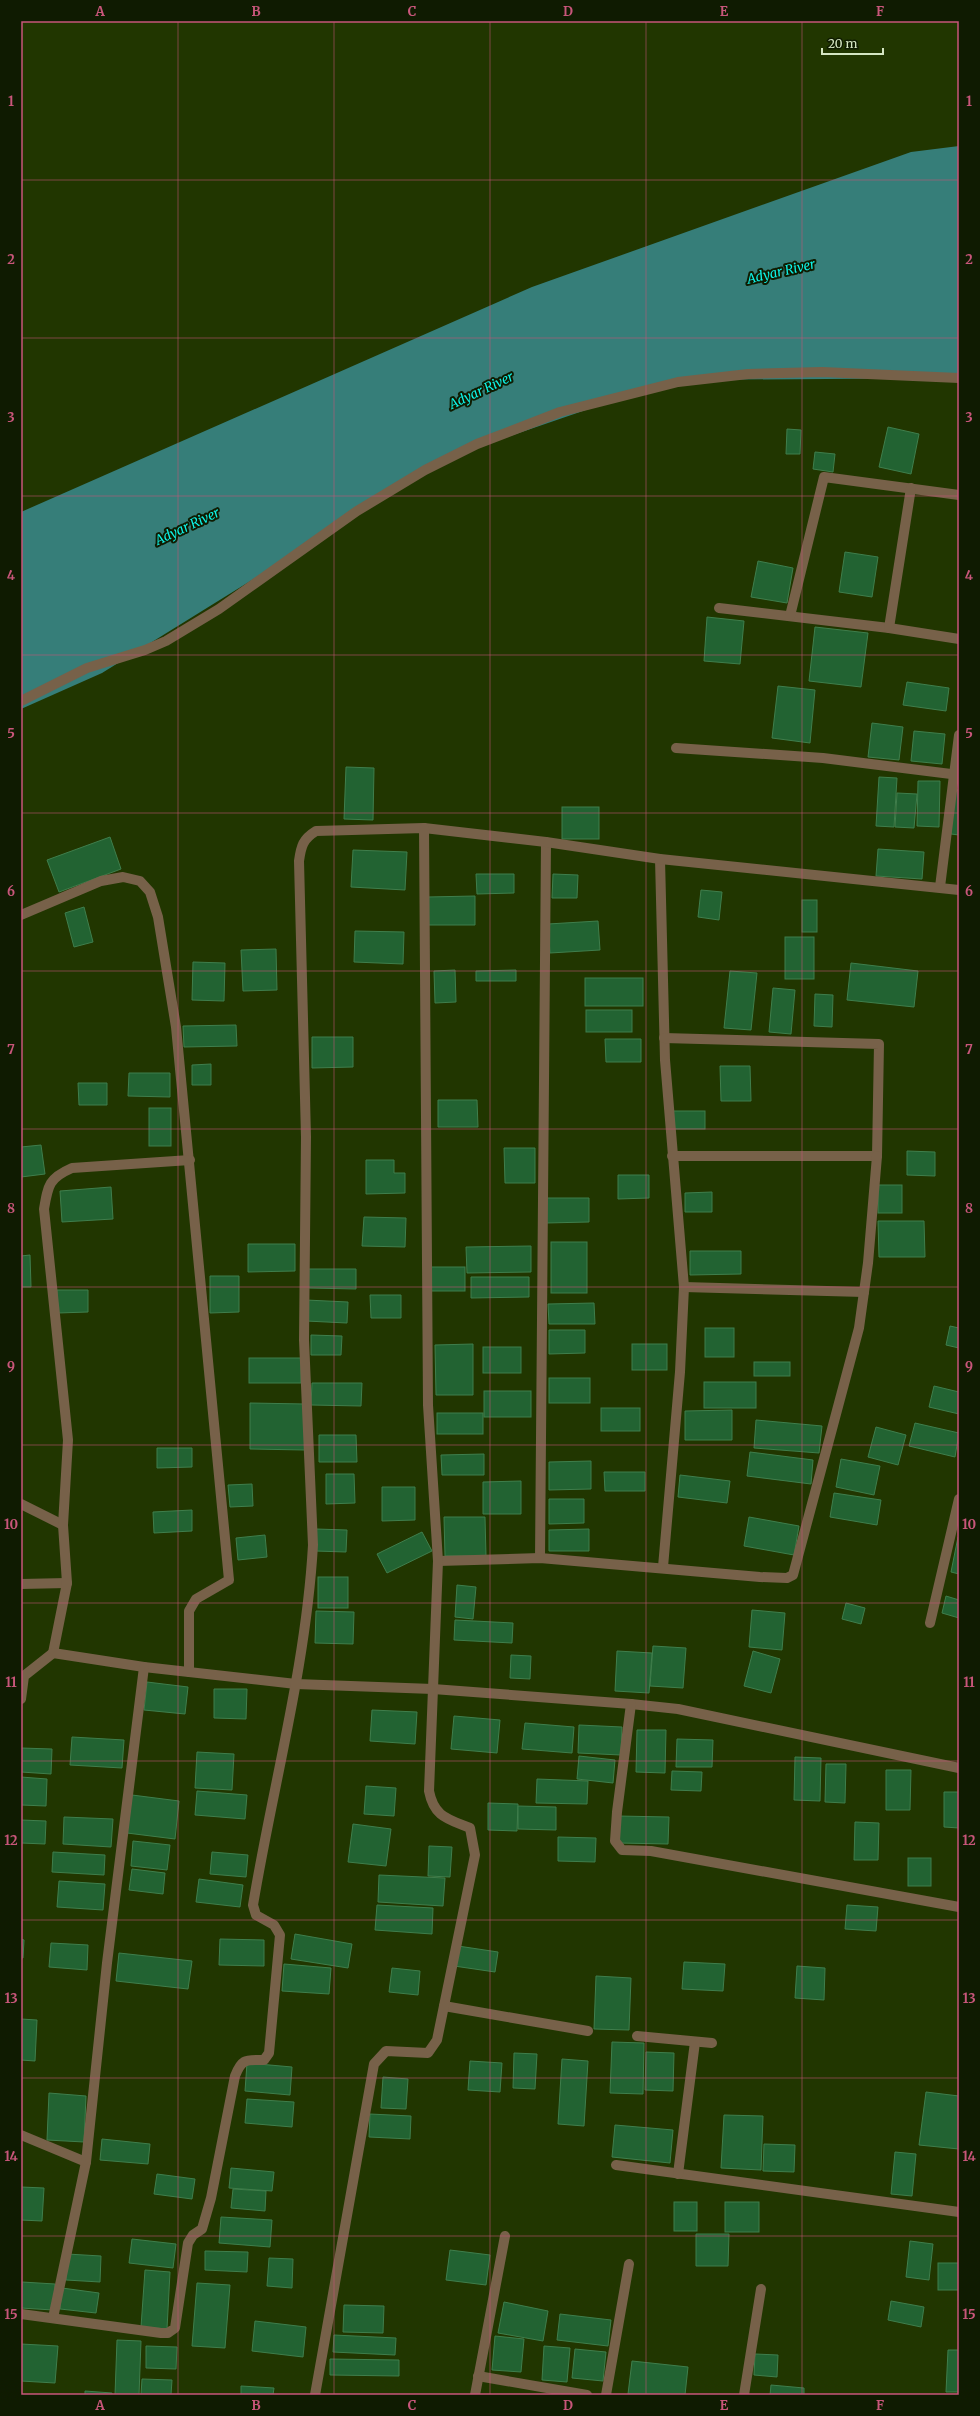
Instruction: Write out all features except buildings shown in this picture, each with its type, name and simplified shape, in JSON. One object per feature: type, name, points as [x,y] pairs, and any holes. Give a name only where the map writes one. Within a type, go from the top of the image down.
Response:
[{"type":"street","points":[[21,701],[87,668],[146,650],[166,641],[219,609],[356,511],[418,474],[477,444],[560,412],[678,382],[748,374],[822,372],[959,378]]},
{"type":"street","points":[[790,616],[824,477],[959,495]]},
{"type":"street","points":[[889,628],[911,488]]},
{"type":"street","points":[[719,608],[889,628],[959,639]]},
{"type":"street","points":[[940,887],[957,775],[959,735]]},
{"type":"street","points":[[676,748],[823,758],[957,775]]},
{"type":"street","points":[[21,2314],[161,2333],[168,2333],[175,2328],[188,2243],[193,2235],[202,2229],[211,2198],[235,2076],[241,2063],[245,2060],[264,2060],[269,2053],[280,1935],[274,1925],[256,1915],[253,1905],[296,1684],[311,1576],[313,1545],[304,1340],[306,1138],[300,854],[306,837],[316,831],[424,828],[546,842],[660,859],[959,890]]},
{"type":"street","points":[[314,2395],[374,2064],[386,2051],[428,2053],[437,2040],[475,1855],[470,1828],[444,1818],[431,1804],[429,1791],[438,1561],[428,1405],[424,828]]},
{"type":"street","points":[[540,1558],[546,842]]},
{"type":"street","points":[[660,859],[664,1038],[672,1156],[684,1287],[680,1372],[663,1567]]},
{"type":"street","points":[[21,914],[101,881],[123,877],[140,881],[150,892],[158,917],[176,1027],[190,1160],[229,1580],[196,1599],[189,1611],[189,1672]]},
{"type":"street","points":[[438,1561],[540,1558],[663,1567],[760,1577],[787,1578],[793,1575],[859,1328],[864,1292],[877,1156],[879,1044],[664,1038]]},
{"type":"street","points":[[672,1156],[877,1156]]},
{"type":"street","points":[[21,1699],[24,1676],[53,1653],[67,1583],[62,1525],[68,1440],[44,1209],[47,1187],[57,1174],[72,1168],[190,1160]]},
{"type":"street","points":[[684,1287],[864,1292]]},
{"type":"street","points":[[930,1623],[957,1514],[959,1499]]},
{"type":"street","points":[[21,1504],[62,1525]]},
{"type":"street","points":[[21,1584],[67,1583]]},
{"type":"street","points":[[53,1653],[144,1667],[296,1684],[433,1689],[678,1709],[959,1768]]},
{"type":"street","points":[[53,2318],[86,2162],[107,1963],[144,1667]]},
{"type":"street","points":[[631,1704],[617,1812],[615,1842],[622,1850],[651,1851],[959,1907]]},
{"type":"street","points":[[444,2006],[588,2030]]},
{"type":"street","points":[[637,2036],[712,2043]]},
{"type":"street","points":[[678,2174],[695,2042]]},
{"type":"street","points":[[21,2135],[86,2162]]},
{"type":"street","points":[[616,2166],[959,2212]]},
{"type":"street","points":[[475,2395],[505,2236]]},
{"type":"street","points":[[606,2395],[629,2264]]},
{"type":"street","points":[[744,2395],[761,2289]]},
{"type":"street","points":[[478,2376],[587,2395]]},
{"type":"water","name":"Adyar River","points":[[959,146],[959,378],[673,380],[452,456],[102,673],[21,709],[21,512],[532,287],[911,152]]}]
